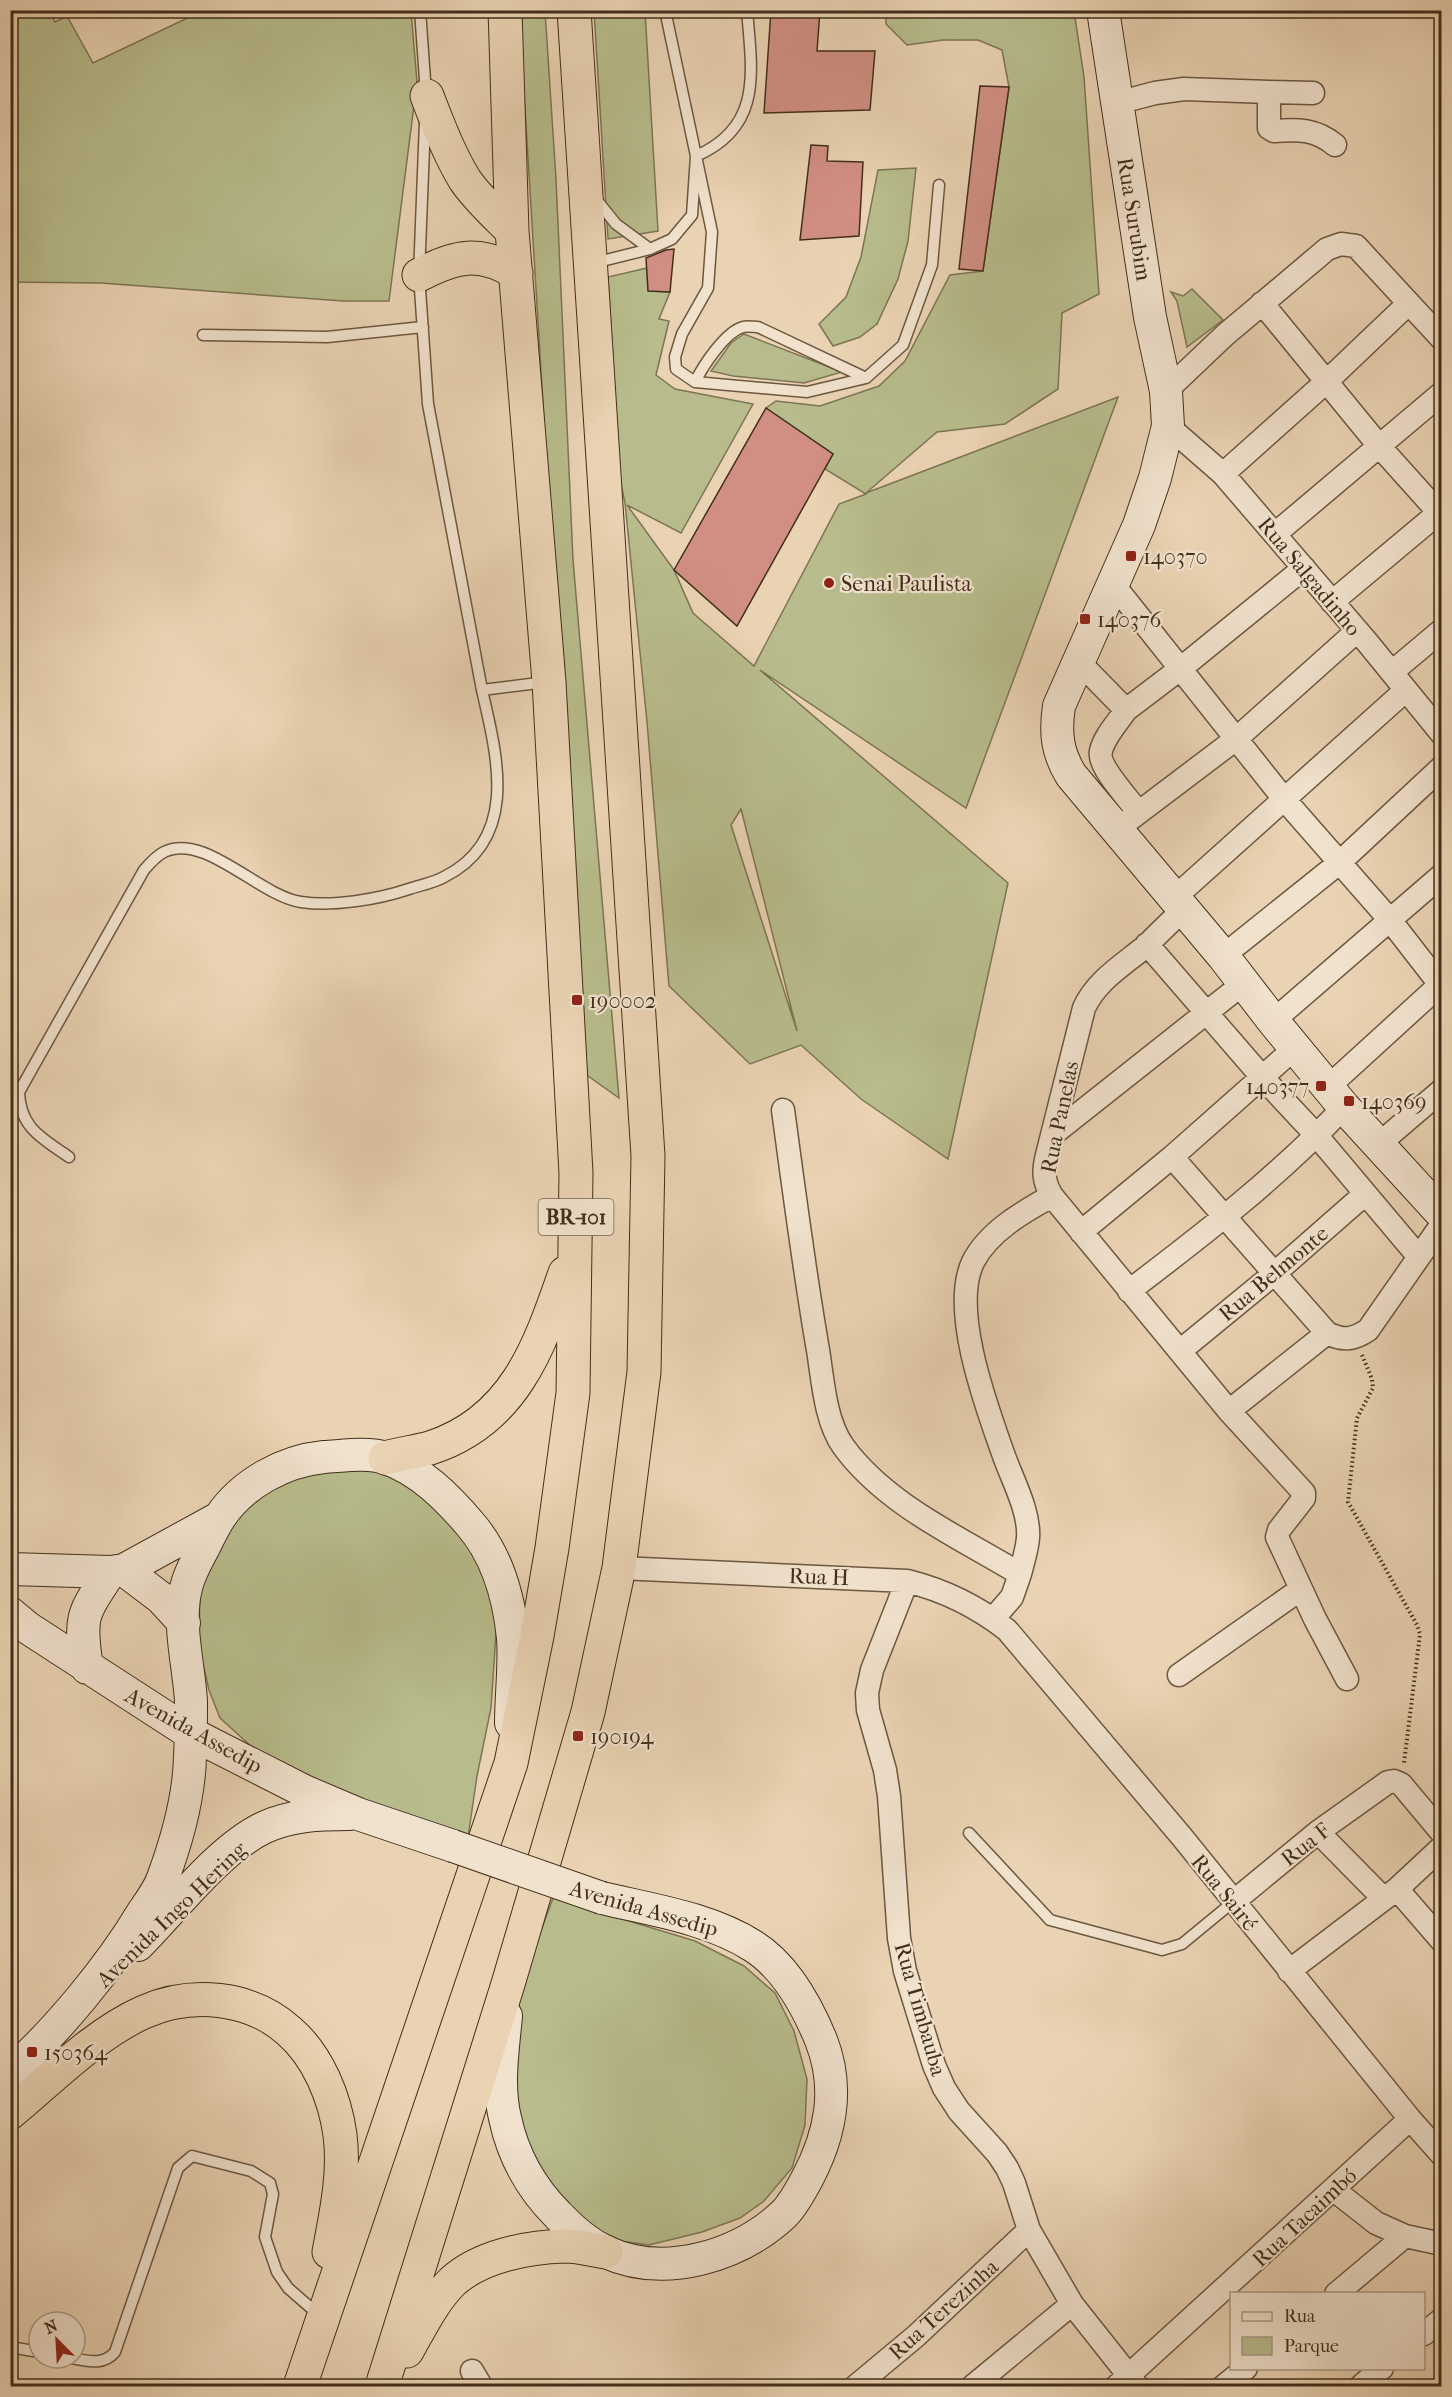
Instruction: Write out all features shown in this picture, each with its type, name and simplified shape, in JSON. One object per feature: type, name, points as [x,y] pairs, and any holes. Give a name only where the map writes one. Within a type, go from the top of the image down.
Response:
[{"type":"highway","name":"BR-101","points":[[300,2386],[511,1763],[550,1559],[573,1393],[576,1173],[549,681],[512,231],[505,10]]},
{"type":"highway","points":[[382,2386],[508,1984],[588,1712],[619,1568],[644,1372],[648,1156],[574,10]]},
{"type":"highway","points":[[426,96],[442,134],[465,178],[480,199],[512,231]]},
{"type":"highway","points":[[419,275],[444,262],[464,257],[488,259],[516,273]]},
{"type":"highway","points":[[385,1458],[430,1448],[465,1432],[494,1411],[509,1395],[527,1368],[545,1331],[576,1243]]},
{"type":"highway","points":[[10,2113],[98,2040],[143,2012],[175,2001],[219,1999],[256,2010],[289,2031],[316,2064],[331,2097],[340,2136],[340,2187],[314,2347]]},
{"type":"highway","points":[[393,2386],[407,2351],[435,2304],[453,2282],[468,2271],[494,2259],[534,2249],[566,2246],[606,2252]]},
{"type":"main road","name":"Rua Surubim","points":[[1103,10],[1150,317],[1166,392],[1168,426]]},
{"type":"main road","points":[[1168,426],[1155,478],[1139,525],[1059,706],[1055,729],[1062,760],[1071,776],[1128,820],[1179,904],[1336,1097],[1442,1214]]},
{"type":"main road","name":"Avenida Ingo Hering","points":[[63,2019],[129,1936],[162,1881],[188,1787],[190,1700],[185,1652],[186,1589],[198,1558],[219,1518],[250,1485],[288,1465],[309,1459],[347,1456],[385,1458],[419,1476],[450,1501],[476,1530],[495,1565],[508,1602],[513,1641],[511,1763]]},
{"type":"main road","points":[[87,1668],[83,1640],[83,1620],[86,1608],[117,1571],[219,1518]]},
{"type":"main road","points":[[10,1569],[117,1571],[161,1598],[184,1623]]},
{"type":"main road","name":"Avenida Assedip","points":[[10,1613],[87,1668],[190,1733],[304,1791],[358,1814],[602,1898],[707,1924],[754,1946],[781,1971],[814,2023],[829,2061],[830,2121],[819,2155],[803,2186],[785,2213],[753,2236],[715,2256],[677,2263],[637,2261],[606,2252],[571,2228],[540,2197],[518,2160],[505,2118],[501,2079],[508,1984]]},
{"type":"main road","name":"Avenida Ingo Hering","points":[[22,2057],[63,2019],[215,1865],[240,1843],[263,1828],[287,1820],[315,1814],[358,1814]]},
{"type":"street","points":[[1117,103],[1155,93],[1184,89],[1313,93]]},
{"type":"street","points":[[1269,92],[1269,128],[1274,131],[1303,129],[1324,136],[1335,145]]},
{"type":"street","points":[[1166,392],[1262,303],[1327,249],[1341,244],[1356,246],[1442,339]]},
{"type":"street","points":[[1262,303],[1380,447],[1440,513],[1332,602]]},
{"type":"street","points":[[1222,474],[1326,382],[1409,303]]},
{"type":"street","points":[[1275,534],[1442,393]]},
{"type":"street","name":"Rua Salgadinho","points":[[1168,426],[1222,474],[1357,630],[1442,734]]},
{"type":"street","points":[[1304,568],[1126,710],[1105,741],[1101,758],[1128,820],[1236,739],[1357,630]]},
{"type":"street","points":[[1113,584],[1284,799],[1390,920],[1441,985],[1336,1097],[1317,1136],[1226,1217],[1129,1291]]},
{"type":"street","name":"Rua Panelas","points":[[1301,1589],[1286,1560],[1277,1534],[1304,1498],[1304,1493],[1229,1411],[1081,1232],[1052,1196],[1043,1172],[1084,1008],[1095,988],[1147,944],[1179,904],[1399,681],[1442,630]]},
{"type":"street","points":[[1079,662],[1126,710]]},
{"type":"street","points":[[1223,956],[1339,863],[1442,766]]},
{"type":"street","points":[[1273,1021],[1442,875]]},
{"type":"street","points":[[1147,944],[1262,1077],[1317,1136],[1418,1256]]},
{"type":"street","points":[[1052,1135],[1244,983]]},
{"type":"street","points":[[1081,1232],[1172,1157],[1295,1048]]},
{"type":"street","points":[[1379,1144],[1442,1090]]},
{"type":"street","points":[[783,1110],[810,1306],[825,1390],[836,1435],[863,1469],[886,1491],[920,1515],[1020,1574]]},
{"type":"street","points":[[1172,1157],[1327,1333],[1344,1339],[1355,1338],[1368,1330],[1442,1224]]},
{"type":"street","name":"Rua Belmonte","points":[[1180,1351],[1275,1273],[1365,1194]]},
{"type":"street","points":[[1000,1625],[1020,1574],[1028,1537],[1026,1521],[972,1352],[965,1293],[969,1272],[981,1250],[1016,1218],[1052,1196]]},
{"type":"street","points":[[1229,1411],[1327,1333]]},
{"type":"street","name":"Rua H","points":[[619,1568],[907,1581],[934,1587],[1000,1625]]},
{"type":"street","name":"Rua Timbauba","points":[[907,1581],[872,1670],[867,1694],[868,1710],[885,1770],[889,1796],[899,1938],[905,1971],[934,2065],[944,2088],[959,2111],[997,2152],[1014,2183],[1029,2230],[1072,2304],[1128,2383]]},
{"type":"street","points":[[1179,1674],[1301,1589],[1347,1679]]},
{"type":"street","name":"Rua Sairé","points":[[1000,1625],[1182,1837],[1410,2119],[1442,2155]]},
{"type":"street","name":"Rua F","points":[[1233,1902],[1318,1832],[1379,1788],[1395,1781],[1401,1784]]},
{"type":"street","points":[[1401,1784],[1442,1833]]},
{"type":"street","points":[[1318,1832],[1442,1941]]},
{"type":"street","points":[[1289,1971],[1390,1894],[1442,1847]]},
{"type":"street","name":"Rua Tacaimbó","points":[[1128,2383],[1410,2119]]},
{"type":"street","points":[[1334,2190],[1377,2223],[1405,2236],[1442,2244]]},
{"type":"street","name":"Rua Terezinha","points":[[856,2386],[916,2336],[1029,2230]]},
{"type":"street","points":[[1338,2292],[1405,2236]]},
{"type":"street","points":[[973,2386],[1072,2304]]},
{"type":"street","points":[[1425,2333],[1442,2319]]},
{"type":"street","points":[[1224,2386],[1244,2370]]},
{"type":"street","points":[[1361,2386],[1380,2370]]},
{"type":"lane","points":[[69,1157],[35,1133],[22,1115],[19,1092],[144,870],[165,851],[180,848],[200,850],[286,897],[310,902],[387,897],[443,878],[459,868],[477,852],[489,834],[497,810],[497,767],[428,404],[419,275],[426,96],[420,10]]},
{"type":"lane","points":[[665,10],[712,232],[708,288],[682,334],[675,357],[676,369],[695,381],[807,392],[866,378],[903,345],[932,265],[939,185]]},
{"type":"lane","points":[[696,156],[712,149],[730,134],[742,119],[750,98],[751,57],[747,10]]},
{"type":"lane","points":[[590,264],[650,249],[672,239],[692,215],[696,156]]},
{"type":"lane","points":[[585,182],[616,224],[650,249]]},
{"type":"lane","points":[[203,335],[327,337],[423,327]]},
{"type":"lane","points":[[695,381],[703,366],[727,338],[743,327],[758,327],[866,378]]},
{"type":"lane","points":[[482,690],[549,681]]},
{"type":"lane","points":[[969,1833],[1050,1920],[1162,1950],[1182,1944],[1233,1902]]},
{"type":"lane","points":[[87,2360],[97,2362],[111,2357],[115,2352],[178,2169],[192,2156],[251,2171],[270,2184],[273,2194],[265,2237],[277,2272],[288,2288],[319,2315]]},
{"type":"lane","points":[[10,2347],[27,2350]]},
{"type":"path","points":[[1355,1338],[1372,1378],[1373,1388],[1357,1418],[1348,1502],[1418,1625],[1420,1634],[1401,1784]]},
{"type":"green space","points":[[11,11],[50,11],[55,22],[67,16],[93,63],[202,11],[411,11],[417,82],[389,301],[343,301],[101,283],[11,282]]},
{"type":"green space","points":[[519,11],[545,11],[556,179],[573,560],[619,1098],[584,1073]]},
{"type":"green space","points":[[594,11],[645,11],[658,231],[608,239]]},
{"type":"green space","points":[[886,11],[1074,11],[1084,77],[1099,294],[1062,313],[1058,389],[1005,424],[937,432],[866,493],[1118,397],[966,808],[760,670],[1008,883],[948,1159],[861,1099],[801,1045],[750,1064],[669,986],[647,722],[625,503],[620,479],[608,277],[647,268],[649,291],[670,292],[659,319],[669,321],[656,375],[675,389],[753,404],[681,533],[627,505],[674,570],[693,613],[754,666],[839,504],[866,494],[825,469],[833,454],[766,408],[776,401],[820,406],[879,386],[905,361],[950,275],[983,271],[1009,87],[1002,50],[978,40],[943,40],[907,45],[886,24]],"holes":[[[741,809],[797,1031],[731,825]]]},
{"type":"green space","points":[[916,168],[908,241],[898,279],[877,324],[860,337],[833,346],[819,324],[846,297],[861,257],[878,170]]},
{"type":"green space","points":[[1192,289],[1223,320],[1187,347],[1177,301],[1171,292],[1183,296]]},
{"type":"green space","points":[[744,334],[842,372],[804,383],[733,376],[711,371],[731,343]]},
{"type":"green space","points":[[311,1460],[378,1463],[455,1518],[498,1603],[491,1708],[477,1776],[467,1844],[264,1758],[220,1718],[209,1690],[199,1647],[200,1587],[241,1500]]},
{"type":"green space","points":[[553,1898],[695,1941],[744,1966],[775,1993],[794,2031],[807,2079],[805,2125],[792,2168],[764,2201],[740,2218],[702,2232],[649,2245],[612,2240],[584,2225],[552,2187],[528,2149],[511,2082],[515,2022],[524,1977]]},
{"type":"building","points":[[771,10],[820,10],[817,51],[875,51],[870,110],[764,113]]},
{"type":"building","points":[[980,86],[1009,87],[983,271],[959,269]]},
{"type":"building","points":[[811,145],[828,146],[827,161],[863,162],[859,236],[800,240]]},
{"type":"building","points":[[674,249],[670,292],[648,291],[646,258]]},
{"type":"building","points":[[766,408],[833,454],[737,626],[674,570]]},
{"type":"place","name":"140370","points":[[1131,556]]},
{"type":"place","name":"Senai Paulista","points":[[829,583]]},
{"type":"place","name":"140376","points":[[1085,619]]},
{"type":"place","name":"190002","points":[[577,1000]]},
{"type":"place","name":"140377","points":[[1321,1086]]},
{"type":"place","name":"140369","points":[[1349,1101]]},
{"type":"place","name":"190194","points":[[578,1736]]},
{"type":"place","name":"150364","points":[[32,2052]]}]
